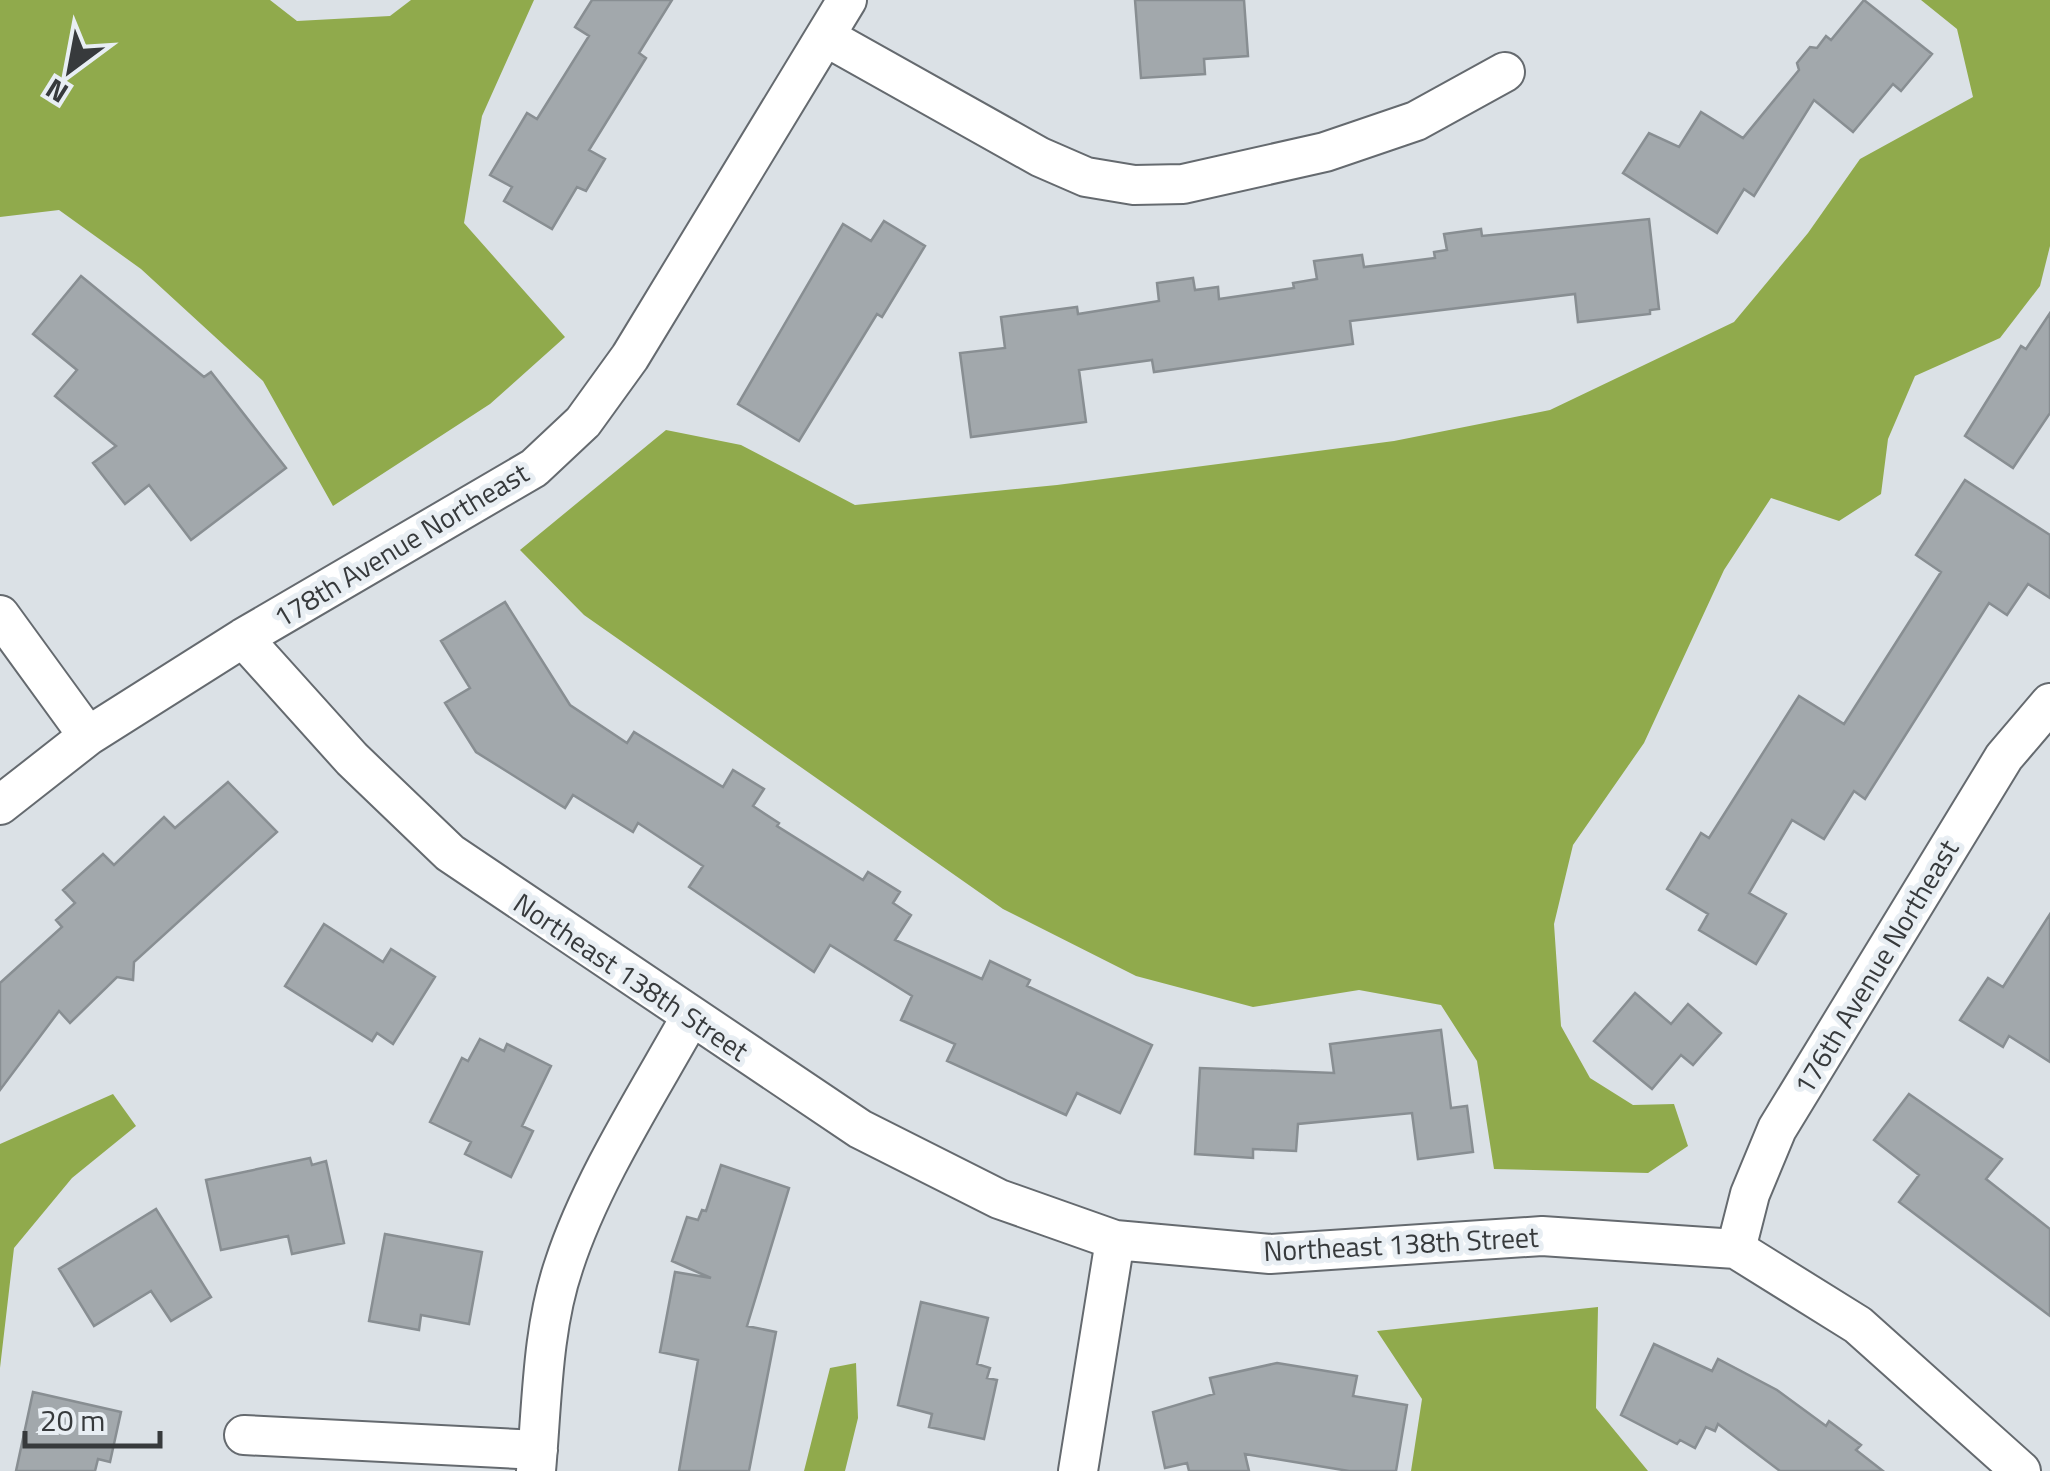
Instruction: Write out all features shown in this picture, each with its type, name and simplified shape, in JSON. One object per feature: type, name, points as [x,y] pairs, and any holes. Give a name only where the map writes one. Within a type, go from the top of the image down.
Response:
[{"type":"street","name":"178th Avenue Northeast","points":[[0,805],[88,736],[244,638],[534,468],[584,422],[630,357],[847,0]]},
{"type":"street","points":[[826,37],[1040,158],[1086,177],[1134,185],[1182,184],[1325,152],[1416,121],[1505,72]]},
{"type":"street","points":[[0,615],[88,736]]},
{"type":"street","name":"Northeast 138th Street","points":[[244,638],[352,759],[450,853],[860,1129],[999,1199],[1115,1240],[1270,1254],[1542,1236],[1736,1249],[1858,1325],[2021,1471]]},
{"type":"street","name":"176th Avenue Northeast","points":[[1736,1249],[1750,1194],[1777,1129],[2004,757],[2050,703]]},
{"type":"street","points":[[244,1435],[537,1461],[544,1371],[563,1266],[607,1170],[690,1018]]},
{"type":"street","points":[[1078,1471],[1115,1240]]},
{"type":"green space","points":[[0,0],[270,0],[297,21],[390,16],[411,0],[534,0],[482,116],[464,223],[565,337],[490,404],[333,506],[263,381],[141,269],[59,210],[0,217]]},
{"type":"green space","points":[[1921,0],[2050,0],[2050,246],[2040,286],[2000,338],[1915,376],[1888,439],[1881,494],[1839,521],[1771,498],[1724,570],[1644,743],[1573,845],[1554,924],[1561,1026],[1590,1078],[1633,1105],[1674,1104],[1688,1146],[1648,1173],[1494,1169],[1477,1061],[1441,1005],[1359,990],[1253,1007],[1136,976],[1003,909],[584,615],[520,550],[666,430],[741,445],[855,505],[1057,485],[1394,441],[1550,410],[1734,322],[1808,233],[1860,159],[1973,97],[1957,29]]},
{"type":"green space","points":[[113,1094],[136,1126],[72,1178],[14,1248],[0,1368],[0,1144]]},
{"type":"green space","points":[[1598,1307],[1596,1408],[1648,1471],[1411,1471],[1422,1399],[1377,1331]]},
{"type":"green space","points":[[856,1363],[858,1418],[845,1471],[804,1471],[830,1368]]},
{"type":"building","points":[[592,0],[672,0],[639,53],[646,58],[589,150],[605,159],[586,191],[577,187],[552,229],[504,201],[512,187],[490,175],[527,113],[537,119],[589,36],[575,27]]},
{"type":"building","points":[[1135,0],[1244,0],[1248,56],[1204,59],[1205,74],[1141,78]]},
{"type":"building","points":[[1864,0],[1932,54],[1901,91],[1893,84],[1853,132],[1814,100],[1754,196],[1744,189],[1717,233],[1623,173],[1649,133],[1679,147],[1701,112],[1743,138],[1799,70],[1797,63],[1810,47],[1817,48],[1826,36],[1831,40]]},
{"type":"building","points":[[1649,219],[1659,309],[1650,310],[1650,314],[1578,322],[1575,294],[1350,321],[1353,344],[1154,372],[1152,360],[1079,370],[1086,422],[971,437],[960,353],[1005,348],[1001,317],[1077,307],[1078,314],[1159,301],[1157,283],[1193,278],[1195,290],[1218,287],[1219,299],[1294,288],[1293,283],[1317,279],[1314,261],[1362,255],[1364,267],[1435,258],[1434,252],[1447,250],[1444,234],[1481,229],[1482,236]]},
{"type":"building","points":[[884,221],[925,246],[882,317],[877,314],[799,441],[738,404],[843,224],[871,241]]},
{"type":"building","points":[[81,276],[204,377],[211,372],[286,468],[191,540],[149,485],[125,504],[93,463],[116,446],[55,396],[77,370],[33,334]]},
{"type":"building","points":[[2050,313],[2050,413],[2013,468],[1965,436],[2021,346],[2026,349]]},
{"type":"building","points":[[1965,480],[2050,535],[2050,598],[2028,584],[2007,615],[1989,603],[1865,799],[1854,791],[1824,839],[1792,820],[1749,893],[1786,914],[1756,964],[1699,930],[1708,914],[1667,889],[1701,833],[1709,838],[1799,696],[1844,724],[1941,572],[1916,555]]},
{"type":"building","points":[[505,602],[570,705],[627,743],[634,732],[723,787],[733,770],[764,789],[753,806],[779,823],[777,826],[863,880],[868,872],[900,892],[893,903],[911,915],[895,940],[982,979],[990,961],[1030,980],[1027,986],[1152,1045],[1120,1113],[1077,1093],[1066,1115],[947,1061],[955,1044],[901,1020],[912,996],[830,945],[814,972],[689,887],[703,866],[638,823],[633,832],[573,795],[565,808],[476,752],[445,703],[470,688],[441,641]]},
{"type":"building","points":[[228,782],[277,832],[134,962],[133,980],[117,977],[70,1023],[59,1011],[0,1090],[0,983],[62,927],[56,920],[75,903],[63,890],[103,854],[114,865],[164,817],[175,828]]},
{"type":"building","points":[[2050,914],[2050,1062],[2009,1036],[2003,1047],[1960,1020],[1988,978],[2003,987]]},
{"type":"building","points":[[324,924],[383,962],[391,949],[435,977],[393,1044],[377,1033],[372,1041],[285,986]]},
{"type":"building","points":[[1635,993],[1671,1024],[1688,1004],[1721,1033],[1693,1065],[1681,1055],[1652,1089],[1594,1041]]},
{"type":"building","points":[[1441,1030],[1451,1108],[1467,1106],[1473,1152],[1418,1159],[1412,1113],[1298,1124],[1296,1151],[1253,1149],[1253,1158],[1195,1154],[1200,1068],[1334,1073],[1330,1044]]},
{"type":"building","points":[[480,1039],[504,1051],[507,1044],[551,1066],[522,1126],[533,1131],[511,1177],[465,1154],[471,1142],[430,1122],[462,1058],[468,1061]]},
{"type":"building","points":[[1909,1094],[2002,1159],[1986,1179],[2050,1229],[2050,1316],[1899,1202],[1919,1175],[1874,1140]]},
{"type":"building","points":[[310,1158],[312,1165],[326,1161],[344,1243],[292,1254],[288,1236],[221,1250],[206,1180]]},
{"type":"building","points":[[721,1165],[789,1188],[747,1326],[776,1332],[749,1471],[679,1471],[698,1360],[660,1352],[675,1272],[711,1278],[672,1261],[687,1217],[698,1220],[702,1210],[706,1211]]},
{"type":"building","points":[[156,1209],[211,1297],[171,1321],[151,1291],[94,1326],[59,1269]]},
{"type":"building","points":[[385,1234],[482,1252],[469,1324],[421,1315],[419,1330],[369,1321]]},
{"type":"building","points":[[921,1302],[988,1318],[977,1364],[990,1368],[987,1378],[997,1380],[984,1439],[929,1427],[932,1414],[898,1405]]},
{"type":"building","points":[[1654,1344],[1712,1371],[1718,1359],[1777,1390],[1826,1426],[1829,1421],[1861,1445],[1856,1450],[1883,1471],[1780,1471],[1718,1424],[1715,1431],[1706,1427],[1695,1448],[1680,1440],[1677,1444],[1621,1415]]},
{"type":"building","points":[[1277,1363],[1357,1376],[1353,1396],[1407,1405],[1396,1471],[1349,1471],[1245,1454],[1249,1471],[1189,1471],[1187,1463],[1165,1468],[1153,1412],[1214,1394],[1210,1378]]},
{"type":"building","points":[[33,1392],[121,1412],[110,1462],[98,1459],[95,1471],[16,1471]]}]
